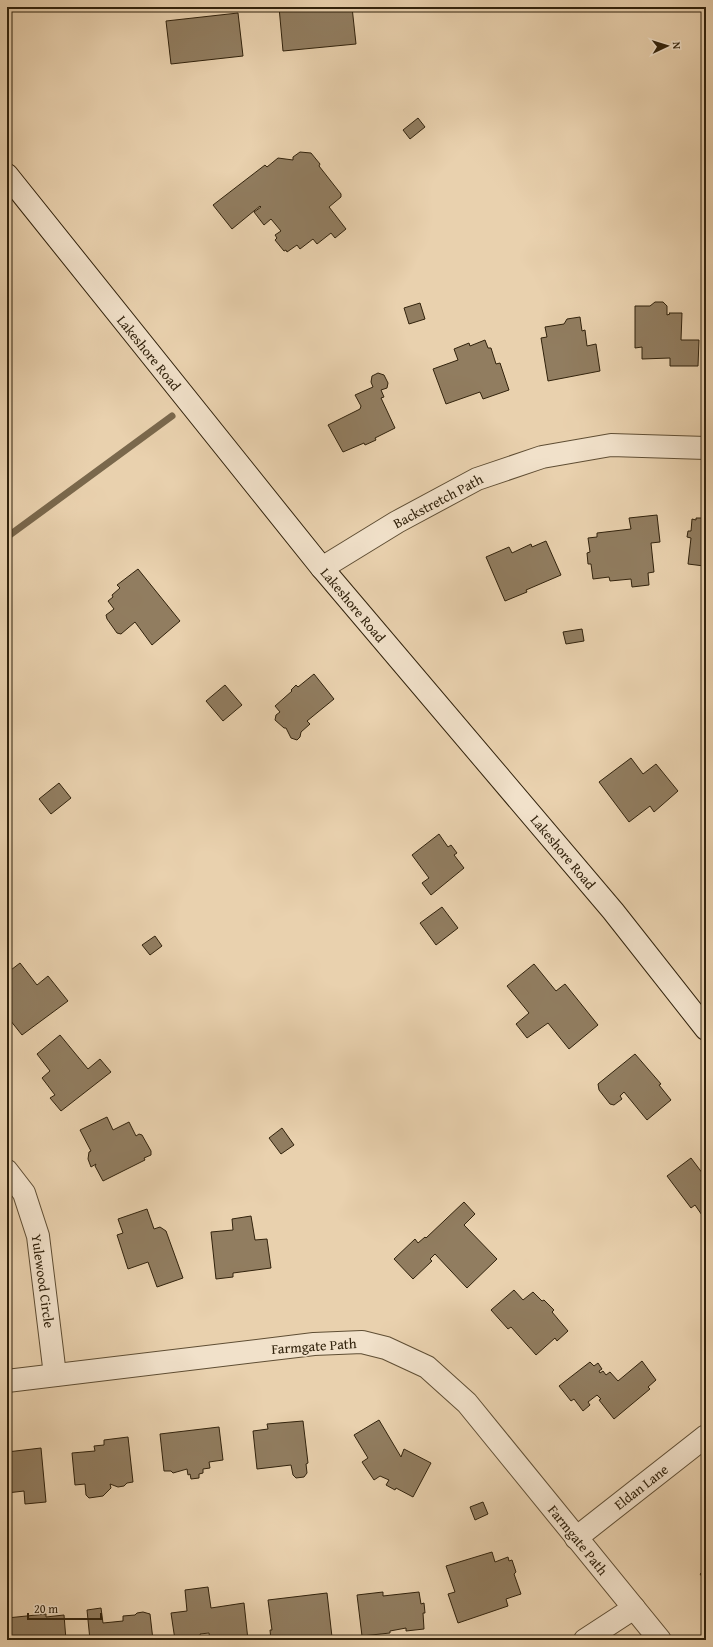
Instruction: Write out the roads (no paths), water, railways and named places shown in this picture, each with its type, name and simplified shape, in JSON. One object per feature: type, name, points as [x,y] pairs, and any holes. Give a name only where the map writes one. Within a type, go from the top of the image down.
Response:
[{"type":"street","name":"Lakeshore Road","points":[[7,175],[322,568],[613,911],[706,1029]]},
{"type":"street","name":"Backstretch Path","points":[[322,568],[397,522],[477,479],[542,457],[611,445],[706,448]]},
{"type":"street","name":"Yulewood Circle","points":[[7,1170],[24,1193],[38,1236],[55,1375]]},
{"type":"street","name":"Farmgate Path","points":[[7,1381],[314,1344],[362,1342],[386,1348],[427,1367],[466,1403],[660,1640]]},
{"type":"street","name":"Eldan Lane","points":[[576,1538],[706,1436]]},
{"type":"street","points":[[585,1640],[634,1608]]},
{"type":"waterway","points":[[7,537],[172,416]]}]
